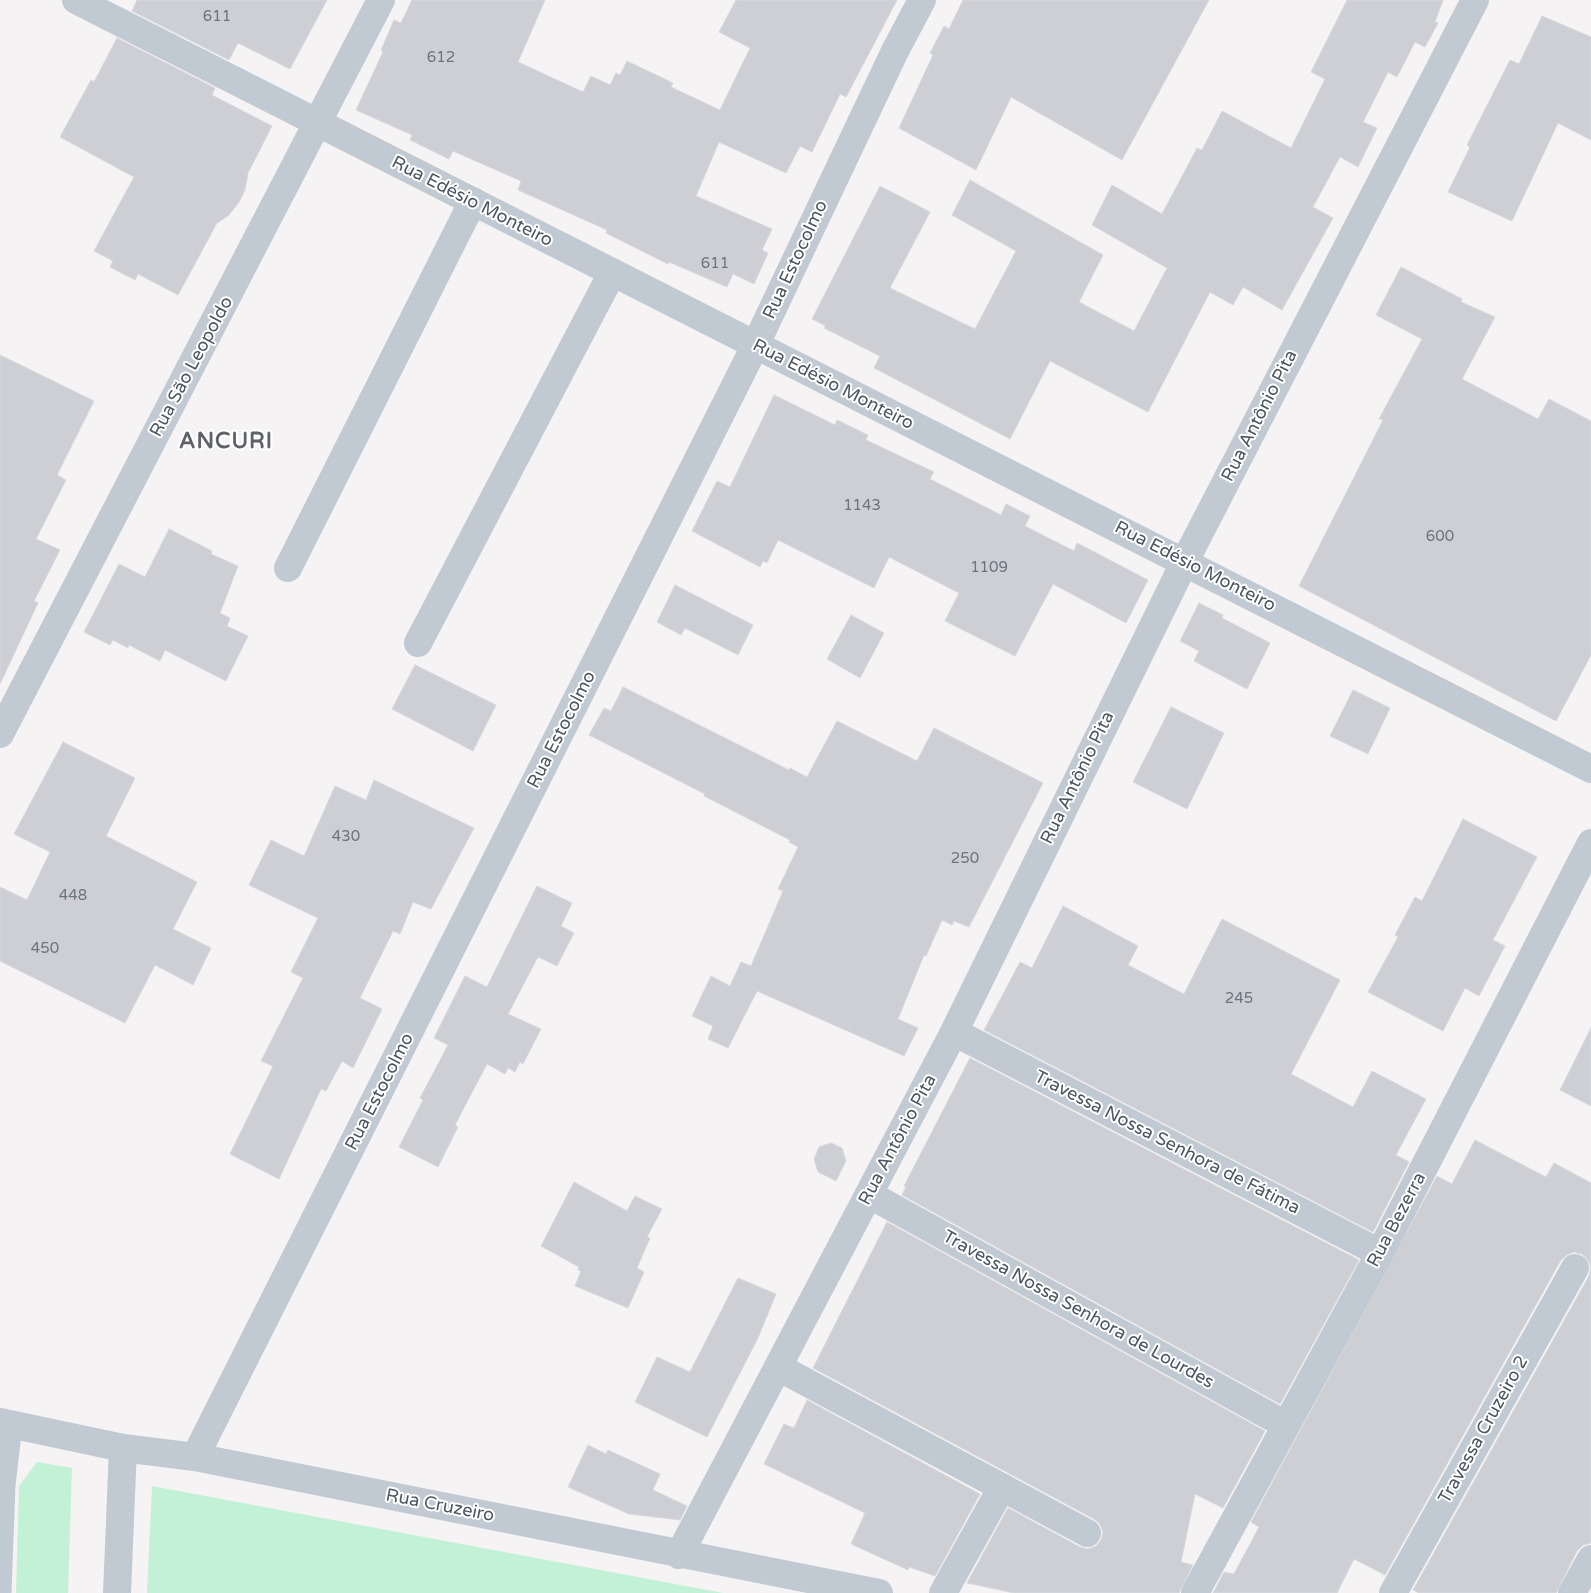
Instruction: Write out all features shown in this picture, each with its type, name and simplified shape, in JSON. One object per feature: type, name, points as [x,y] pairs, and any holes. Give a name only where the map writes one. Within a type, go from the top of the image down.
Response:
[{"type":"street","name":"Rua Edésio Monteiro","points":[[76,0],[755,346],[1185,561],[1591,769]]},
{"type":"street","name":"Rua São Leopoldo","points":[[0,734],[382,0]]},
{"type":"street","name":"Rua Estocolmo","points":[[196,1457],[755,346],[895,51],[922,0]]},
{"type":"street","name":"Rua Antônio Pita","points":[[679,1554],[870,1195],[954,1032],[1185,561],[1475,0]]},
{"type":"street","points":[[288,568],[473,202]]},
{"type":"street","points":[[418,643],[612,273]]},
{"type":"street","name":"Rua Bezerra","points":[[1195,1593],[1380,1253],[1591,843]]},
{"type":"street","name":"Travessa Nossa Senhora de Fátima","points":[[954,1032],[1380,1253]]},
{"type":"street","name":"Travessa Nossa Senhora de Lourdes","points":[[870,1195],[1286,1424]]},
{"type":"street","name":"Travessa Cruzeiro 2","points":[[1393,1593],[1575,1268]]},
{"type":"street","points":[[778,1367],[1088,1533]]},
{"type":"street","name":"Rua Cruzeiro","points":[[6,1424],[123,1448],[196,1457],[879,1593]]},
{"type":"street","points":[[117,1593],[123,1448]]},
{"type":"street","points":[[943,1593],[1002,1488]]},
{"type":"street","points":[[1572,1593],[1591,1559]]},
{"type":"lane","points":[[1,1593],[6,1424]]},
{"type":"green space","points":[[37,1462],[72,1468],[68,1593],[16,1593],[19,1486]]},
{"type":"green space","points":[[152,1486],[723,1593],[147,1593]]},
{"type":"building","points":[[137,0],[327,0],[290,69],[238,43],[229,60],[132,11]]},
{"type":"building","points":[[412,0],[545,0],[518,62],[583,92],[591,76],[610,85],[616,73],[620,75],[627,61],[673,83],[671,87],[720,110],[750,48],[719,32],[736,0],[897,0],[846,97],[840,94],[812,152],[800,146],[786,173],[719,142],[696,196],[772,229],[762,250],[768,253],[754,284],[733,274],[727,287],[669,262],[668,264],[606,233],[607,230],[518,190],[521,181],[453,151],[449,159],[410,140],[412,135],[356,110],[383,52],[381,50],[394,20],[401,23]]},
{"type":"building","points":[[963,0],[1209,0],[1122,160],[1011,97],[976,170],[899,128],[933,55],[930,53],[944,26],[949,29]]},
{"type":"building","points":[[1347,0],[1443,0],[1435,22],[1438,23],[1425,47],[1415,42],[1397,77],[1388,72],[1363,122],[1377,128],[1358,167],[1340,157],[1313,207],[1333,218],[1282,310],[1243,287],[1233,305],[1210,292],[1148,412],[1050,361],[1010,439],[874,368],[880,356],[824,328],[826,326],[812,319],[880,186],[930,212],[890,288],[975,329],[1016,251],[952,215],[970,180],[1103,255],[1079,302],[1134,331],[1167,268],[1092,225],[1112,185],[1162,214],[1197,148],[1202,150],[1222,111],[1291,148],[1325,79],[1311,72]]},
{"type":"building","points":[[1542,16],[1591,37],[1591,140],[1558,123],[1512,221],[1448,192],[1470,147],[1467,145],[1510,60],[1519,64]]},
{"type":"building","points":[[117,38],[215,88],[212,95],[272,126],[248,173],[245,190],[239,202],[229,215],[217,223],[178,295],[138,274],[135,280],[110,267],[113,261],[94,251],[134,177],[60,137],[91,80],[94,82]]},
{"type":"building","points":[[1401,267],[1462,299],[1461,302],[1495,317],[1462,379],[1538,419],[1549,399],[1591,421],[1591,655],[1556,721],[1299,586],[1383,420],[1379,419],[1422,339],[1376,315]]},
{"type":"building","points":[[0,355],[94,401],[57,475],[66,480],[36,539],[60,550],[34,601],[38,603],[0,684]]},
{"type":"building","points":[[774,395],[835,425],[837,420],[868,435],[866,440],[934,472],[930,479],[1001,515],[1006,504],[1030,516],[1025,526],[1074,551],[1077,543],[1148,580],[1126,623],[1053,584],[1015,656],[945,621],[959,593],[889,557],[874,588],[778,540],[767,563],[763,561],[760,567],[692,531],[717,481],[730,487]]},
{"type":"building","points":[[169,529],[212,551],[211,554],[238,566],[220,613],[230,618],[227,626],[248,636],[226,681],[165,650],[160,661],[129,645],[128,648],[113,640],[110,645],[84,632],[119,564],[145,577]]},
{"type":"building","points":[[675,585],[753,625],[738,655],[685,628],[681,635],[657,622]]},
{"type":"building","points":[[1199,603],[1223,615],[1222,618],[1270,643],[1247,689],[1194,661],[1199,651],[1180,641]]},
{"type":"building","points":[[851,615],[884,633],[860,678],[827,659]]},
{"type":"building","points":[[415,665],[496,705],[473,751],[392,709]]},
{"type":"building","points":[[623,687],[789,770],[790,768],[807,777],[837,721],[917,761],[934,728],[1043,783],[969,927],[954,921],[952,925],[942,920],[926,956],[924,955],[898,1019],[918,1028],[904,1056],[757,991],[728,1048],[708,1039],[713,1026],[692,1016],[711,976],[730,986],[741,962],[751,966],[783,891],[778,889],[798,847],[789,842],[790,840],[704,796],[705,794],[589,735],[604,708],[611,711]]},
{"type":"building","points":[[1353,690],[1390,708],[1368,754],[1330,736]]},
{"type":"building","points":[[1171,707],[1224,733],[1187,809],[1133,782]]},
{"type":"building","points":[[63,742],[135,778],[106,836],[197,882],[173,929],[211,948],[193,985],[155,965],[125,1023],[0,961],[0,887],[27,900],[50,852],[14,834]]},
{"type":"building","points":[[374,780],[474,828],[431,909],[413,902],[400,934],[393,931],[360,998],[382,1009],[353,1068],[342,1061],[326,1091],[321,1089],[279,1179],[230,1154],[273,1066],[261,1061],[303,978],[291,972],[318,918],[249,885],[271,840],[304,856],[335,786],[366,800]]},
{"type":"building","points":[[1463,819],[1537,857],[1493,940],[1505,946],[1479,996],[1465,988],[1443,1031],[1368,992],[1398,937],[1395,935],[1415,897],[1422,901]]},
{"type":"building","points":[[537,886],[572,903],[561,926],[574,933],[557,966],[538,957],[508,1014],[541,1029],[523,1064],[520,1062],[515,1072],[508,1068],[505,1074],[487,1064],[455,1125],[458,1127],[438,1167],[399,1147],[423,1100],[420,1098],[448,1045],[434,1038],[465,976],[487,987]]},
{"type":"building","points":[[1063,906],[1138,946],[1128,965],[1184,994],[1222,919],[1340,980],[1291,1074],[1353,1107],[1372,1071],[1426,1099],[1396,1155],[1409,1162],[1373,1232],[984,1030],[1020,962],[1032,968]]},
{"type":"building","points":[[1591,1028],[1591,1106],[1560,1090]]},
{"type":"building","points":[[970,1058],[1359,1260],[1280,1404],[902,1195],[906,1187],[904,1186]]},
{"type":"building","points":[[1475,1140],[1546,1177],[1554,1163],[1591,1183],[1591,1267],[1588,1260],[1582,1254],[1574,1252],[1561,1260],[1385,1575],[1354,1559],[1337,1593],[1213,1593],[1224,1572],[1234,1574],[1259,1527],[1251,1522],[1437,1176],[1452,1184]]},
{"type":"building","points":[[831,1143],[842,1148],[846,1161],[836,1181],[818,1172],[814,1159],[819,1147]]},
{"type":"building","points":[[574,1182],[627,1211],[635,1196],[662,1209],[647,1237],[650,1238],[637,1268],[644,1272],[628,1308],[575,1286],[581,1271],[578,1270],[579,1267],[541,1246]]},
{"type":"building","points":[[887,1222],[1265,1431],[1223,1508],[1195,1494],[1181,1562],[1193,1565],[1179,1593],[1014,1593],[967,1583],[1008,1508],[1080,1547],[1088,1549],[1096,1546],[1101,1540],[1103,1532],[1100,1524],[1094,1519],[813,1368]]},
{"type":"building","points":[[1591,1267],[1591,1543],[1583,1545],[1577,1551],[1556,1593],[1419,1593],[1413,1590],[1589,1276]]},
{"type":"building","points":[[738,1278],[776,1294],[758,1338],[707,1437],[635,1402],[657,1357],[690,1372]]},
{"type":"building","points":[[807,1400],[980,1494],[935,1576],[909,1567],[908,1570],[851,1544],[865,1513],[764,1464],[784,1424],[794,1428]]},
{"type":"building","points":[[588,1445],[606,1454],[608,1450],[660,1474],[653,1490],[687,1506],[680,1520],[629,1514],[568,1487]]},
{"type":"district","name":"ANCURI","points":[[226,442]]}]
